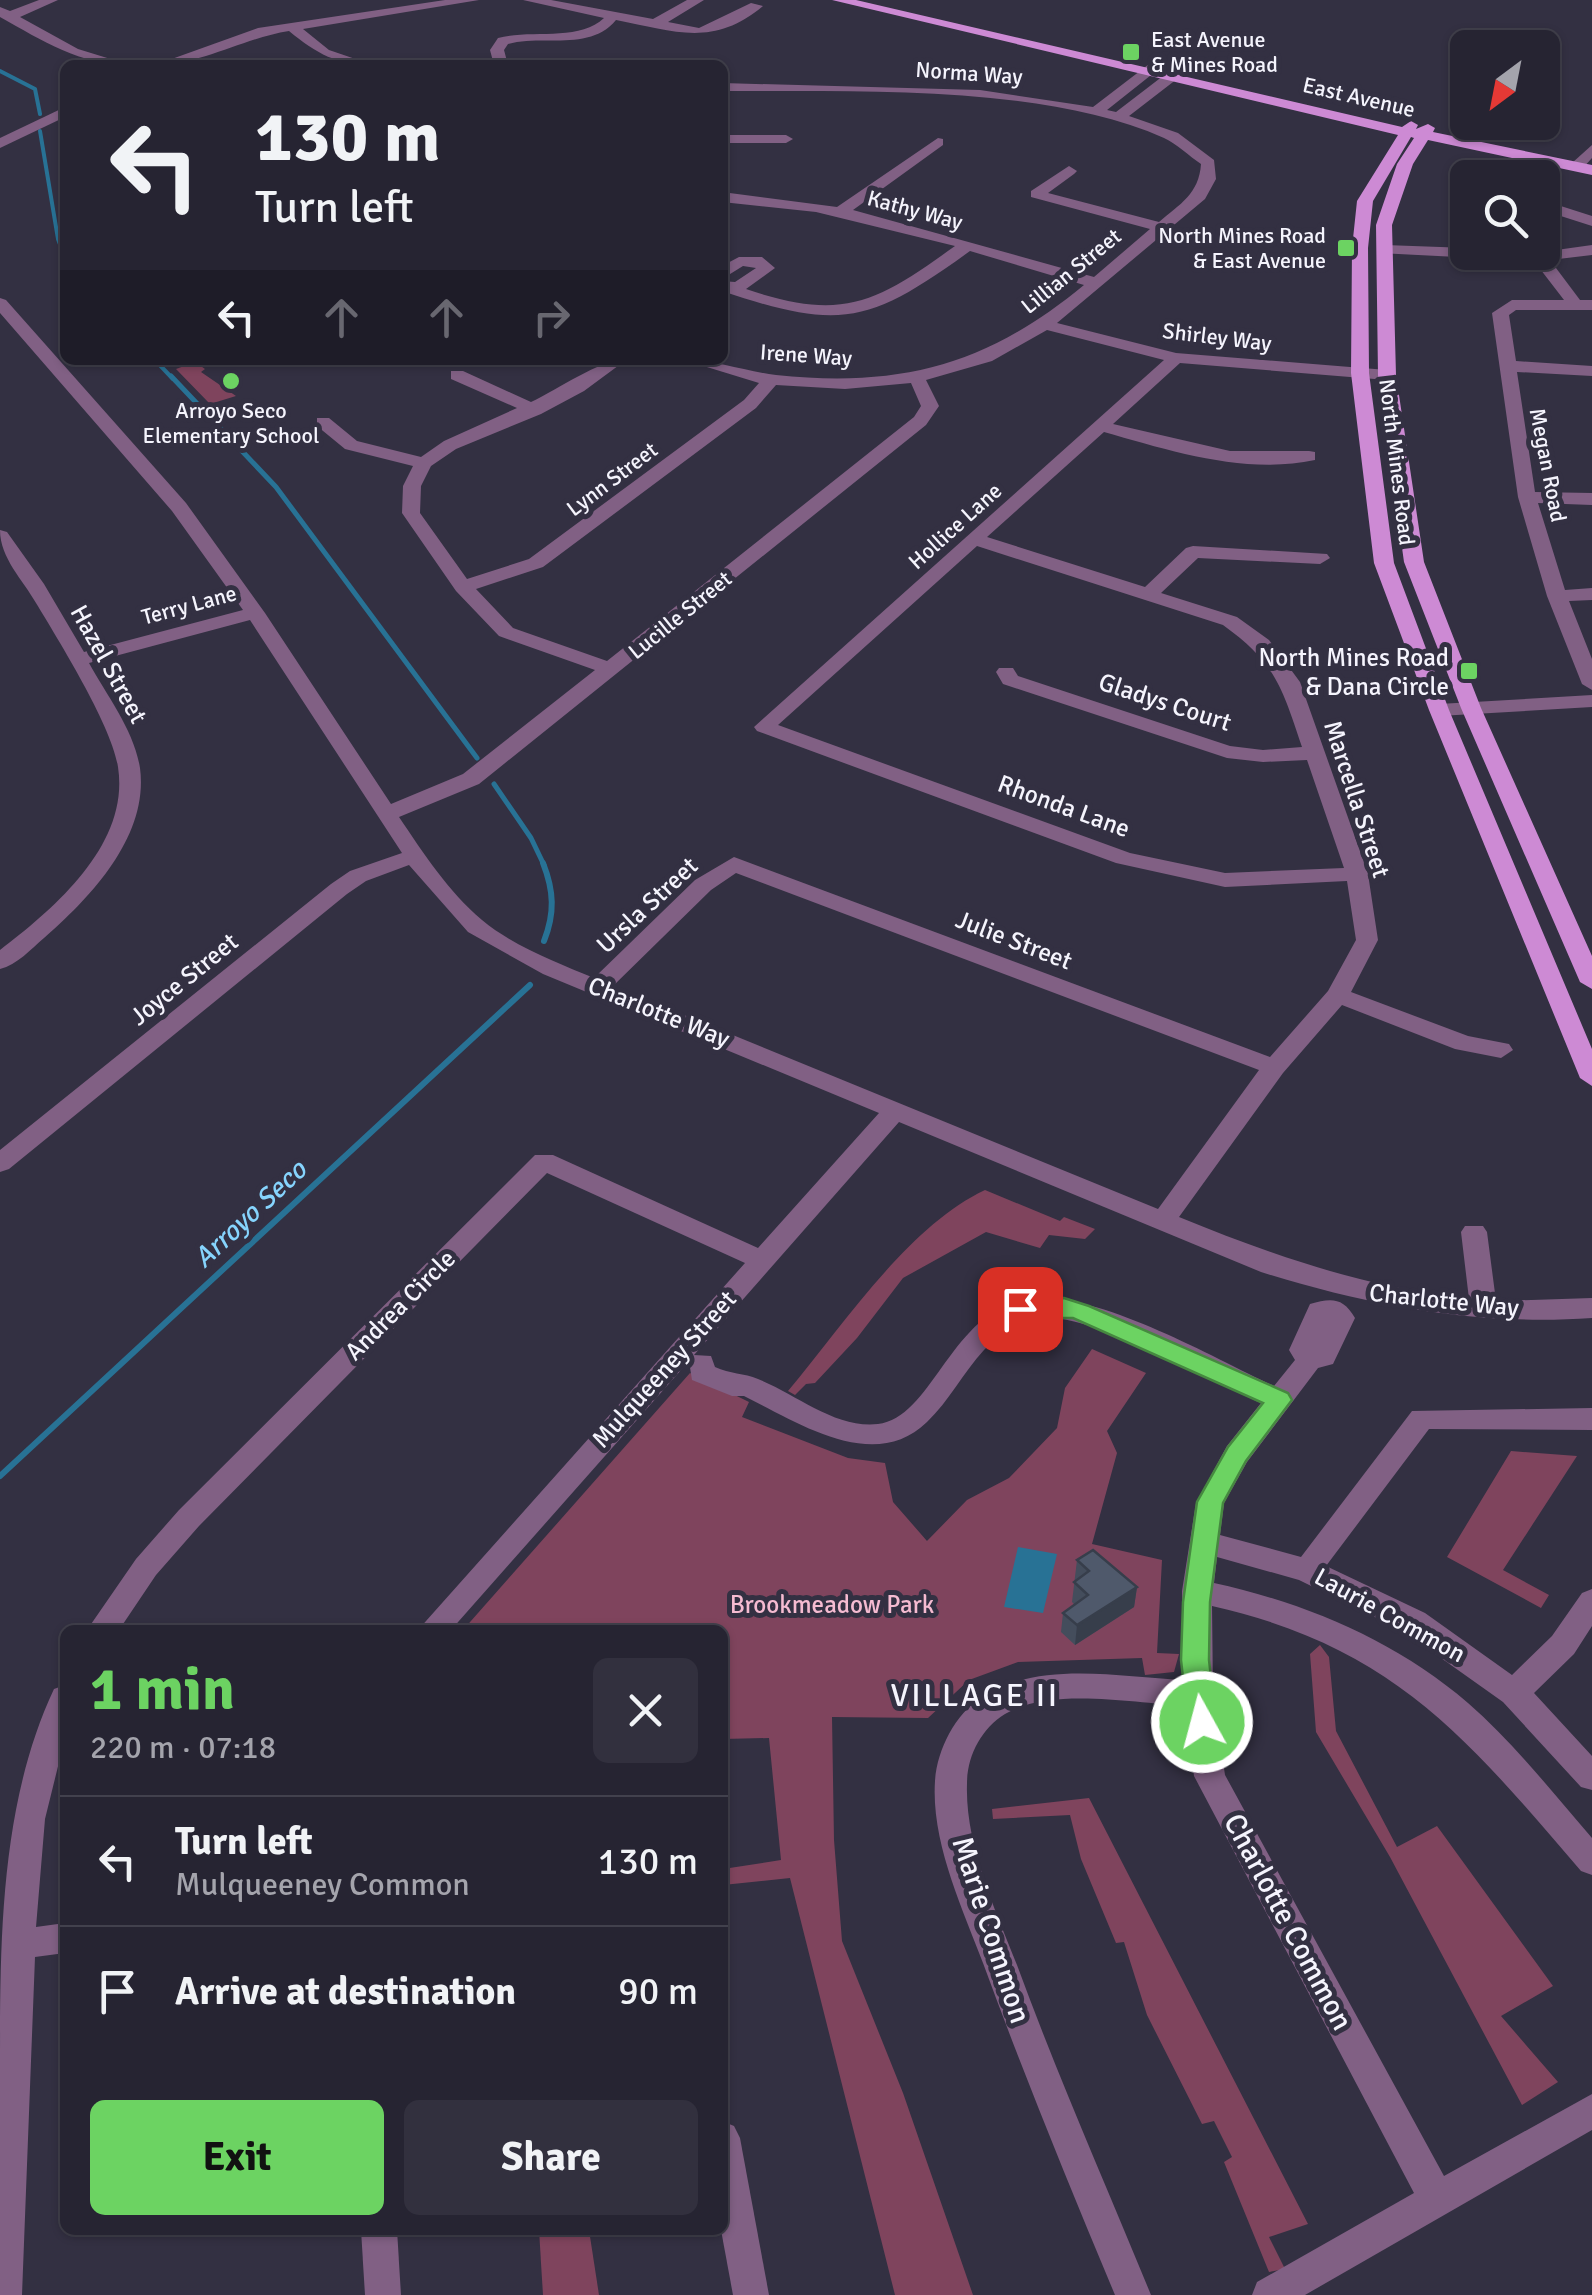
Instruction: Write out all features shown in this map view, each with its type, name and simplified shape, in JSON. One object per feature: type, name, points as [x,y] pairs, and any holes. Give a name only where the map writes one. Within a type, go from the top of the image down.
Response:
[{"type":"main road","name":"East Avenue","points":[[839,0],[1154,67]]},
{"type":"main road","name":"East Avenue","points":[[876,0],[1450,138]]},
{"type":"main road","name":"North Mines Road","points":[[1417,130],[1384,225],[1387,375],[1414,562],[1472,708],[1592,982]]},
{"type":"main road","name":"North Mines Road","points":[[1417,130],[1367,198],[1360,248],[1360,372],[1384,562],[1439,710],[1592,1078]]},
{"type":"main road","name":"East Avenue","points":[[1461,140],[1584,168]]},
{"type":"main road","points":[[1405,164],[1432,148],[1461,140]]},
{"type":"main road","points":[[1367,198],[1374,206],[1371,242],[1386,250]]},
{"type":"street","points":[[4,13],[51,0]]},
{"type":"street","points":[[176,60],[236,38],[290,26],[472,0]]},
{"type":"street","points":[[656,22],[697,0]]},
{"type":"street","points":[[540,1],[699,32],[714,29],[756,6]]},
{"type":"street","points":[[4,13],[73,52],[104,60]]},
{"type":"street","points":[[500,60],[497,50],[503,40],[532,33],[586,35],[607,26],[614,14]]},
{"type":"street","points":[[290,26],[324,53],[348,60]]},
{"type":"street","points":[[1094,113],[1154,67]]},
{"type":"street","points":[[1117,118],[1177,73]]},
{"type":"street","name":"Norma Way","points":[[728,88],[987,93],[1117,118],[1154,129],[1202,154]]},
{"type":"street","points":[[0,144],[54,118]]},
{"type":"street","points":[[728,139],[786,139]]},
{"type":"street","points":[[839,213],[938,142]]},
{"type":"street","points":[[1584,168],[1592,149]]},
{"type":"street","name":"Lillian Street","points":[[917,378],[1008,347],[1045,325],[1200,196],[1209,163],[1202,154]]},
{"type":"street","points":[[1069,171],[1036,194],[1161,227]]},
{"type":"street","name":"Kathy Way","points":[[728,197],[777,199],[839,213],[1094,282]]},
{"type":"street","points":[[1560,211],[1592,222]]},
{"type":"street","points":[[728,288],[802,310],[849,310],[897,295],[966,246]]},
{"type":"street","points":[[1386,250],[1450,253]]},
{"type":"street","points":[[1560,254],[1592,250]]},
{"type":"street","points":[[728,270],[739,262],[756,260],[768,268],[738,287],[728,286]]},
{"type":"street","points":[[1552,270],[1583,304]]},
{"type":"street","name":"Megan Road","points":[[1583,304],[1504,308],[1500,312],[1527,497],[1557,596],[1592,684]]},
{"type":"street","name":"Charlotte Way","points":[[4,315],[179,507],[255,613],[428,878],[476,927],[551,968],[1270,1265],[1337,1298],[1484,1309],[1592,1308]]},
{"type":"street","name":"Shirley Way","points":[[1045,325],[1176,358],[1387,375]]},
{"type":"street","name":"Hollice Lane","points":[[764,727],[1176,358]]},
{"type":"street","points":[[610,365],[578,387],[450,446],[424,463],[412,486],[410,513],[463,588],[506,632],[612,670]]},
{"type":"street","name":"Irene Way","points":[[712,365],[771,380],[824,384],[917,378]]},
{"type":"street","points":[[1507,366],[1592,370]]},
{"type":"street","points":[[458,375],[534,410]]},
{"type":"street","name":"Lucille Street","points":[[387,814],[470,779],[612,670],[920,421],[930,406],[917,378]]},
{"type":"street","name":"Lynn Street","points":[[463,588],[536,563],[750,404],[771,380]]},
{"type":"street","points":[[323,422],[351,446],[424,463]]},
{"type":"street","points":[[1102,426],[1209,455],[1276,461],[1310,456]]},
{"type":"street","points":[[1527,497],[1592,499]]},
{"type":"street","name":"Hazel Street","points":[[0,536],[78,660],[123,746],[130,772],[128,797],[117,832],[80,893],[50,923],[0,962]]},
{"type":"street","name":"Marcella Street","points":[[975,539],[1151,592],[1230,621],[1262,644],[1290,682],[1356,874],[1367,940],[1338,995],[1274,1068],[1164,1222]]},
{"type":"street","points":[[1151,592],[1192,552],[1320,558]]},
{"type":"street","points":[[1557,596],[1592,594]]},
{"type":"street","name":"Terry Lane","points":[[78,660],[255,613]]},
{"type":"street","name":"Gladys Court","points":[[1006,672],[1010,680],[1226,752],[1263,756],[1316,753]]},
{"type":"street","points":[[1439,710],[1592,701]]},
{"type":"street","name":"Rhonda Lane","points":[[764,727],[1124,858],[1225,880],[1356,874]]},
{"type":"street","name":"Joyce Street","points":[[0,1163],[339,889],[358,876],[414,856]]},
{"type":"street","name":"Ursla Street","points":[[598,987],[703,885],[734,864]]},
{"type":"street","name":"Julie Street","points":[[734,864],[1274,1068]]},
{"type":"street","points":[[1338,995],[1463,1043],[1501,1050]]},
{"type":"street","name":"Mulqueeney Street","points":[[438,1625],[689,1358],[762,1260],[896,1110]]},
{"type":"street","name":"Andrea Circle","points":[[105,1625],[146,1567],[189,1518],[544,1161],[762,1260]]},
{"type":"street","points":[[1474,1232],[1484,1309]]},
{"type":"street","name":"Charlotte Common","points":[[1337,1298],[1342,1318],[1322,1356],[1309,1361],[1237,1454],[1210,1502],[1197,1591],[1198,1694],[1210,1776],[1436,2198]]},
{"type":"street","points":[[689,1358],[702,1373],[732,1386],[748,1386],[837,1428],[879,1436],[911,1423],[985,1328],[1020,1309],[1064,1307],[1279,1400]]},
{"type":"street","points":[[1307,1570],[1422,1418],[1592,1419]]},
{"type":"street","name":"Laurie Common","points":[[1203,1542],[1307,1570],[1414,1622],[1514,1692],[1592,1777]]},
{"type":"street","points":[[1197,1591],[1240,1599],[1316,1625],[1374,1655],[1437,1697],[1484,1738],[1591,1859]]},
{"type":"street","points":[[1514,1692],[1564,1645],[1592,1601]]},
{"type":"street","name":"Marie Common","points":[[1134,2295],[1026,2037],[972,1891],[951,1796],[953,1763],[974,1721],[1013,1694],[1048,1689],[1198,1694]]},
{"type":"street","points":[[4,2295],[23,1848],[33,1787],[60,1709]]},
{"type":"street","points":[[19,1945],[60,1939]]},
{"type":"street","points":[[1270,2295],[1592,2111]]},
{"type":"street","points":[[728,2170],[751,2295]]},
{"type":"street","points":[[379,2235],[383,2295]]},
{"type":"green space","points":[[199,365],[205,369],[201,372],[236,396],[210,404],[176,369]]},
{"type":"green space","points":[[985,1190],[1060,1221],[1064,1217],[1095,1229],[1085,1239],[1049,1235],[1040,1248],[986,1232],[903,1278],[857,1338],[815,1383],[806,1384],[795,1395],[788,1391],[903,1253],[957,1206]]},
{"type":"green space","name":"Brookmeadow Park","points":[[1092,1349],[1146,1373],[1107,1431],[1117,1453],[1092,1544],[1162,1560],[1157,1653],[1179,1654],[1174,1672],[1145,1675],[1142,1658],[1018,1662],[969,1680],[928,1718],[832,1717],[834,1840],[842,1941],[903,2093],[973,2295],[895,2295],[790,1878],[728,1884],[728,1868],[781,1860],[769,1738],[728,1739],[728,1625],[467,1625],[690,1373],[749,1402],[742,1417],[848,1458],[885,1463],[893,1502],[927,1541],[967,1500],[1009,1478],[1057,1428],[1065,1388]]},
{"type":"green space","points":[[1511,1451],[1577,1456],[1503,1570],[1549,1595],[1541,1608],[1447,1557]]},
{"type":"green space","points":[[1320,1645],[1329,1657],[1336,1731],[1397,1847],[1437,1826],[1553,1986],[1501,2016],[1558,2082],[1522,2105],[1390,1857],[1316,1732],[1310,1654]]},
{"type":"green space","points":[[1089,1798],[1308,2224],[1269,2237],[1285,2269],[1269,2272],[1224,2162],[1232,2157],[1214,2121],[1202,2124],[1147,2015],[1124,1942],[1116,1943],[1081,1859],[1070,1815],[993,1819],[992,1809]]},
{"type":"green space","points":[[539,2235],[590,2235],[599,2295],[543,2295]]},
{"type":"water","points":[[1018,1547],[1057,1554],[1043,1613],[1004,1607]]},
{"type":"building","points":[[1093,1550],[1137,1587],[1077,1625],[1063,1613],[1088,1595],[1074,1582],[1089,1571],[1077,1560]]},
{"type":"waterway","name":"Arroyo Seco","points":[[0,71],[35,89],[40,114]]},
{"type":"waterway","name":"Arroyo Seco","points":[[40,131],[60,244]]},
{"type":"waterway","points":[[160,365],[173,379]]},
{"type":"waterway","name":"Arroyo Seco","points":[[171,376],[276,487],[477,758]]},
{"type":"waterway","name":"Arroyo Seco","points":[[494,784],[531,838],[544,865]]},
{"type":"waterway","name":"Arroyo Seco","points":[[543,863],[552,902],[544,941]]},
{"type":"waterway","name":"Arroyo Seco","points":[[0,1476],[530,985]]},
{"type":"place","name":"East Avenue & Mines Road","points":[[1131,52]]},
{"type":"place","name":"North Mines Road & East Avenue","points":[[1346,248]]},
{"type":"place","name":"Arroyo Seco Elementary School","points":[[231,381]]},
{"type":"place","name":"North Mines Road & Dana Circle","points":[[1469,671]]},
{"type":"district","name":"VILLAGE II","points":[[975,1695]]},
{"type":"route","points":[[1020,1309],[1064,1307],[1080,1312],[1279,1400],[1237,1454],[1210,1502],[1196,1602],[1195,1660],[1202,1722]]}]
